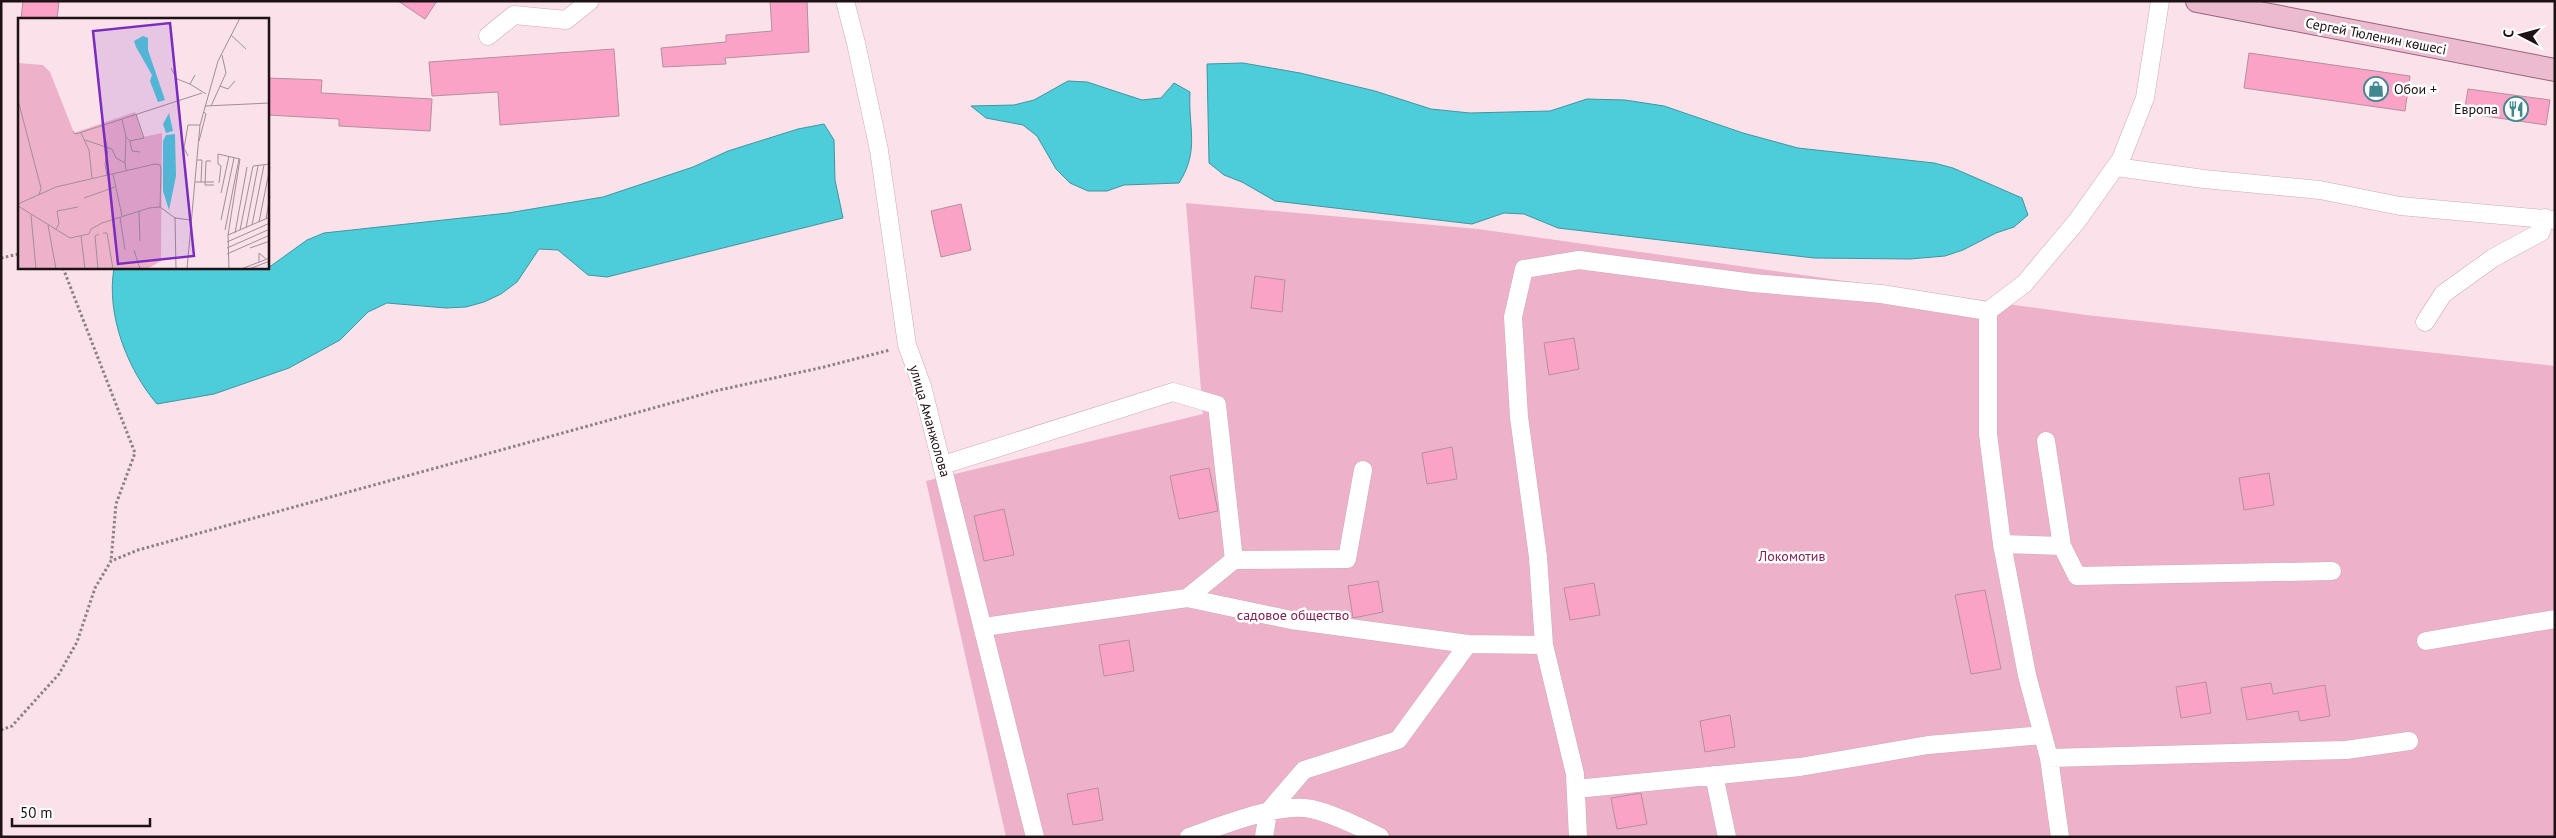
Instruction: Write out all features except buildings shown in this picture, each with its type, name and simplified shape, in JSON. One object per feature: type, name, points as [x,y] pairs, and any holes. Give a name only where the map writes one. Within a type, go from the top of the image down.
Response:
[{"type":"main road","name":"Сергей Тюленин көшесі","points":[[2196,1],[2555,70]]},
{"type":"street","points":[[488,36],[514,15],[566,20],[590,1]]},
{"type":"street","name":"улица Аманжолова","points":[[845,1],[879,150],[907,345],[922,386],[943,465],[1035,837]]},
{"type":"street","points":[[1578,837],[1575,774],[1544,645],[1538,558],[1519,417],[1513,317],[1524,269],[1579,260],[1752,284],[1881,294],[1988,311],[2024,284],[2078,222],[2121,159],[2145,98],[2160,1]]},
{"type":"street","points":[[2116,167],[2204,179],[2320,190],[2400,206],[2550,219],[2541,232],[2493,258],[2443,294],[2425,322]]},
{"type":"street","points":[[1988,311],[1988,434],[2002,544],[2027,675],[2049,758],[2060,837]]},
{"type":"street","points":[[943,465],[1173,392],[1217,405],[1234,560]]},
{"type":"street","points":[[2046,441],[2062,546],[2077,576],[2332,571]]},
{"type":"street","points":[[1187,598],[1234,560],[1347,559],[1363,470]]},
{"type":"street","points":[[2002,544],[2062,546]]},
{"type":"street","points":[[984,627],[1187,598],[1291,620],[1468,644],[1544,645]]},
{"type":"street","points":[[2426,641],[2555,619]]},
{"type":"street","points":[[1264,837],[1268,812],[1304,770],[1398,740],[1468,644]]},
{"type":"street","points":[[1576,789],[1800,767],[1928,745],[2043,735]]},
{"type":"street","points":[[2049,758],[2346,750],[2409,741]]},
{"type":"street","points":[[1714,775],[1727,837]]},
{"type":"street","points":[[1189,837],[1268,812],[1305,808],[1352,823],[1380,837]]},
{"type":"path","points":[[1,258],[18,254]]},
{"type":"path","points":[[1,730],[12,726],[59,674],[77,642],[95,588],[111,562],[116,504],[135,453],[63,269]]},
{"type":"path","points":[[111,562],[138,550],[715,391],[824,367],[907,345]]},
{"type":"green space","name":"Локомотив","points":[[1186,203],[1478,229],[2086,315],[2555,366],[2555,837],[1006,837],[926,481],[1203,414]]},
{"type":"water","points":[[1243,63],[1300,73],[1375,91],[1431,109],[1470,113],[1550,111],[1587,99],[1625,100],[1664,106],[1743,133],[1798,148],[1934,163],[1953,168],[2022,198],[2028,215],[2014,227],[1945,256],[1910,259],[1814,258],[1558,228],[1524,214],[1504,213],[1472,224],[1275,201],[1242,182],[1224,175],[1209,163],[1207,64]]},
{"type":"water","points":[[1068,81],[1087,82],[1142,100],[1161,98],[1174,83],[1190,92],[1191,149],[1189,160],[1179,183],[1124,185],[1107,191],[1088,191],[1070,183],[1056,169],[1037,136],[1023,125],[986,118],[971,106],[1014,105],[1034,100]]},
{"type":"water","points":[[824,124],[834,140],[835,180],[843,218],[607,277],[588,275],[558,250],[539,249],[517,282],[501,294],[484,302],[466,307],[446,308],[387,303],[368,312],[340,340],[289,368],[214,394],[157,404],[136,374],[121,340],[113,304],[114,269],[269,269],[307,240],[324,233],[508,213],[603,197],[693,167],[728,151],[798,129]]},
{"type":"place","name":"Обои +","points":[[2376,89]]},
{"type":"place","name":"Европа","points":[[2516,109]]},
{"type":"park label","name":"садовое общество","points":[[1293,615]]}]
